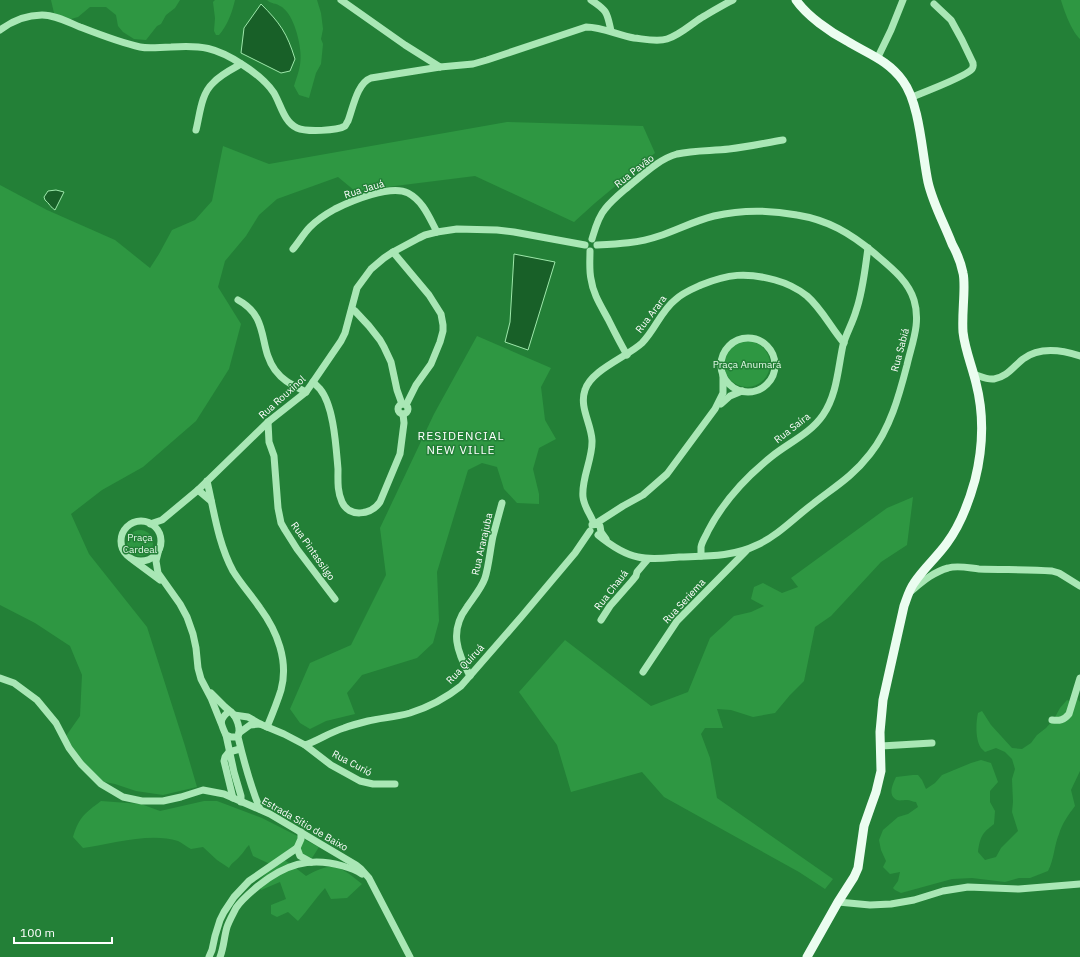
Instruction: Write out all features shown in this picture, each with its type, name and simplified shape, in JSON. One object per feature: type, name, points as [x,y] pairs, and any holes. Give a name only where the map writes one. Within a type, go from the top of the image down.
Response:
[{"type":"main road","points":[[796,0],[799,5],[815,20],[846,41],[878,57],[888,64],[897,72],[905,83],[912,97],[917,117],[928,182],[934,202],[964,274],[963,330],[965,347],[976,384],[982,429],[975,479],[965,511],[957,528],[940,553],[914,583],[904,606],[883,700],[880,732],[881,771],[876,792],[864,826],[858,868],[807,957]]},
{"type":"street","points":[[341,0],[405,45],[440,67]]},
{"type":"street","points":[[591,0],[602,7],[607,14],[611,31]]},
{"type":"street","points":[[0,30],[17,20],[29,16],[42,15],[55,17],[95,33],[140,47],[193,46],[215,50],[241,64],[259,77],[268,85],[292,126],[298,129],[310,131],[339,128],[346,125],[360,88],[368,79],[371,78],[440,67],[473,64],[586,27],[594,27],[633,38],[657,40],[666,39],[684,31],[733,0]]},
{"type":"street","points":[[878,57],[903,0]]},
{"type":"street","points":[[912,97],[958,77],[971,70],[974,66],[956,28],[948,17],[934,4]]},
{"type":"street","points":[[196,130],[204,96],[208,89],[213,82],[241,64]]},
{"type":"street","name":"Rua Pavão","points":[[594,242],[595,227],[604,209],[646,172],[668,157],[690,152],[729,149],[783,140]]},
{"type":"street","name":"Rua Jauá","points":[[293,249],[309,228],[334,210],[361,198],[391,190],[406,192],[418,201],[428,214],[437,232]]},
{"type":"street","name":"Rua Sabiá","points":[[594,242],[634,242],[656,237],[691,223],[730,213],[758,212],[811,218],[838,228],[849,234],[886,263],[905,283],[912,294],[917,312],[917,327],[905,373],[895,405],[878,442],[858,469],[778,532],[759,544],[732,554],[648,559],[625,552],[608,543],[596,529]]},
{"type":"street","name":"Rua Rouxinol","points":[[150,524],[162,520],[198,490],[268,422],[306,392],[341,341],[345,333],[358,288],[361,283],[374,266],[393,252],[419,238],[437,232],[457,230],[497,230],[532,234],[585,245]]},
{"type":"street","points":[[590,251],[594,250],[594,242],[588,240],[585,245],[590,251],[593,288],[612,329],[627,355]]},
{"type":"street","name":"Rua Saíra","points":[[701,556],[702,543],[708,530],[716,516],[734,493],[762,465],[804,434],[817,423],[824,414],[836,385],[844,344],[859,300],[868,248]]},
{"type":"street","points":[[313,382],[321,389],[329,408],[335,439],[338,487],[341,501],[348,510],[352,512],[360,513],[373,509],[380,502],[400,454],[402,434],[400,421],[402,408],[431,364],[442,337],[443,325],[441,314],[429,296],[393,252]]},
{"type":"street","name":"Rua Arara","points":[[596,529],[583,500],[582,494],[592,442],[590,427],[583,402],[584,391],[593,377],[609,365],[627,355],[646,339],[674,300],[699,286],[714,280],[738,275],[761,276],[779,281],[798,290],[812,301],[844,344]]},
{"type":"street","points":[[238,300],[248,307],[257,317],[270,360],[276,371],[286,382],[306,392]]},
{"type":"street","points":[[352,309],[376,334],[384,347],[391,362],[402,408]]},
{"type":"street","points":[[348,321],[362,318]]},
{"type":"street","points":[[715,409],[723,393],[723,375],[721,366],[722,356],[727,348],[742,338],[752,337],[760,340],[768,346],[773,353],[776,363],[775,372],[771,380],[764,387],[756,391],[746,392],[731,386],[723,375]]},
{"type":"street","points":[[973,374],[988,379],[995,378],[1011,371],[1023,359],[1046,351],[1065,352],[1080,356]]},
{"type":"street","points":[[715,409],[726,399],[742,391]]},
{"type":"street","name":"Rua Quiruá","points":[[305,745],[337,730],[368,721],[409,713],[425,707],[450,695],[461,686],[608,516],[643,495],[667,474],[715,409]]},
{"type":"street","name":"Rua Pintassilgo","points":[[268,422],[270,442],[274,456],[278,508],[281,523],[297,549],[335,599]]},
{"type":"street","points":[[256,433],[270,442]]},
{"type":"street","points":[[207,481],[221,541],[233,570],[276,634],[283,658],[283,679],[281,690],[263,726]]},
{"type":"street","points":[[198,490],[211,501]]},
{"type":"street","name":"Rua Ararajuba","points":[[470,676],[458,650],[456,640],[457,626],[461,616],[478,591],[485,577],[493,536],[502,503]]},
{"type":"street","name":"Rua Rouxinol","points":[[157,531],[162,520]]},
{"type":"street","points":[[165,584],[127,555],[123,550],[121,538],[127,527],[138,522],[144,522],[150,524],[157,531],[160,538],[160,543],[156,568],[182,608],[191,627],[201,679],[214,703],[226,735],[228,752],[241,799],[253,794]]},
{"type":"street","points":[[132,559],[144,561],[156,554],[159,549]]},
{"type":"street","name":"Rua Seriema","points":[[643,672],[677,621],[748,549]]},
{"type":"street","name":"Rua Chauá","points":[[637,572],[638,557]]},
{"type":"street","name":"Rua Chauá","points":[[600,620],[648,559]]},
{"type":"street","points":[[908,594],[931,576],[949,567],[1052,571],[1059,573],[1080,586]]},
{"type":"street","name":"Estrada Sítio de Baixo","points":[[0,678],[14,682],[37,700],[56,723],[69,748],[81,764],[101,784],[123,797],[142,801],[164,801],[203,790],[224,794],[233,798],[241,799],[260,809],[331,849],[356,865],[369,878],[410,957]]},
{"type":"street","points":[[1052,720],[1058,721],[1065,719],[1069,714],[1080,678]]},
{"type":"street","points":[[205,688],[233,713],[236,718],[240,749],[253,794],[260,809]]},
{"type":"street","points":[[221,723],[222,719],[228,712],[233,713],[248,717],[263,726],[284,734],[305,745]]},
{"type":"street","points":[[226,735],[231,737],[239,735],[250,725],[263,726]]},
{"type":"street","points":[[881,746],[932,743]]},
{"type":"street","name":"Rua Curió","points":[[305,745],[331,765],[360,780],[373,784],[395,784]]},
{"type":"street","points":[[233,798],[224,761],[228,752],[240,749]]},
{"type":"street","points":[[301,832],[299,845],[300,856],[311,862]]},
{"type":"street","points":[[209,957],[222,916],[234,897],[249,881],[299,845],[308,836]]},
{"type":"street","points":[[323,862],[329,856],[331,849]]},
{"type":"street","points":[[220,957],[225,943],[227,928],[242,900],[262,883],[280,871],[298,864],[323,862],[351,869],[369,878]]},
{"type":"street","points":[[838,902],[891,904],[914,900],[943,891],[968,887],[1020,890],[1080,884]]},
{"type":"green space","points":[[51,0],[180,0],[175,8],[166,15],[161,24],[157,26],[146,40],[134,39],[123,32],[118,26],[116,15],[106,7],[90,7],[78,17],[71,19],[61,17],[54,13]]},
{"type":"green space","points":[[215,0],[235,0],[229,19],[219,35],[216,35],[214,31],[215,18],[213,2]]},
{"type":"green space","points":[[267,0],[317,0],[321,13],[323,29],[321,39],[323,44],[321,64],[316,73],[309,98],[299,95],[294,86],[301,59],[300,45],[293,23],[283,8]]},
{"type":"green space","points":[[1061,0],[1080,0],[1080,39],[1071,26]]},
{"type":"green space","points":[[507,122],[643,126],[655,153],[574,222],[475,176],[355,191],[338,177],[277,199],[259,215],[246,236],[225,261],[218,287],[241,324],[229,369],[196,421],[143,467],[102,490],[71,514],[89,554],[147,627],[197,787],[163,795],[136,791],[100,781],[83,768],[66,736],[80,716],[82,675],[70,646],[35,623],[0,605],[0,185],[47,210],[115,240],[150,268],[172,230],[195,220],[212,201],[223,146],[269,164]]},
{"type":"green space","points":[[477,336],[551,368],[541,387],[545,420],[556,439],[539,448],[533,469],[539,494],[539,504],[517,503],[504,489],[497,467],[482,463],[468,470],[437,572],[439,621],[433,643],[417,658],[362,675],[347,693],[355,714],[326,721],[310,729],[300,723],[290,709],[310,663],[351,645],[386,575],[380,528],[434,414]]},
{"type":"green space","name":"Praça Anumará","points":[[752,341],[756,342],[766,351],[769,355],[769,373],[760,383],[752,387],[742,387],[734,383],[725,373],[724,359],[728,351],[738,342]]},
{"type":"green space","points":[[913,497],[907,545],[881,562],[831,616],[815,627],[804,681],[775,713],[753,717],[731,710],[717,709],[723,728],[705,728],[701,734],[710,758],[717,798],[833,879],[825,889],[799,872],[664,797],[642,772],[571,792],[557,745],[519,692],[565,640],[651,706],[688,692],[710,638],[734,616],[751,612],[764,606],[751,599],[754,587],[763,583],[782,593],[798,587],[791,578],[887,508]]},
{"type":"green space","name":"Praça Cardeal","points":[[140,530],[149,534],[153,543],[149,552],[140,556],[131,552],[127,543],[131,534]]},
{"type":"green space","points":[[1077,698],[1080,702],[1080,771],[1071,790],[1075,806],[1060,830],[1052,862],[1048,871],[1030,878],[1019,878],[1005,882],[972,878],[952,879],[901,893],[895,890],[893,888],[898,881],[900,872],[890,874],[883,867],[886,861],[881,850],[879,840],[883,830],[898,817],[908,814],[918,807],[916,802],[897,800],[894,798],[891,792],[896,777],[918,775],[926,789],[935,783],[942,775],[971,763],[981,760],[991,763],[998,782],[990,791],[990,802],[995,811],[994,824],[982,836],[978,852],[985,860],[996,857],[1001,848],[1018,831],[1012,812],[1012,779],[1015,769],[1012,759],[1005,752],[996,748],[985,752],[981,748],[976,726],[978,713],[982,711],[991,725],[1012,748],[1022,749],[1031,743],[1037,735],[1046,728],[1067,700],[1069,701]]},
{"type":"green space","points":[[101,801],[141,804],[160,811],[204,801],[217,801],[262,818],[319,847],[312,858],[289,849],[283,859],[306,876],[323,868],[336,867],[362,884],[347,898],[331,899],[325,888],[298,921],[288,912],[277,917],[271,914],[271,905],[286,899],[280,882],[261,890],[258,884],[260,879],[267,873],[272,865],[253,856],[249,845],[229,868],[217,860],[203,847],[191,849],[178,841],[167,839],[143,838],[83,848],[73,837],[75,830],[83,816]]},
{"type":"shaded area","points":[[261,4],[278,23],[286,35],[295,59],[290,71],[281,73],[241,53],[244,28]]},
{"type":"shaded area","points":[[56,190],[64,192],[55,210],[44,197],[48,191]]},
{"type":"shaded area","points":[[514,254],[555,262],[528,350],[505,342],[510,322]]},
{"type":"district","name":"RESIDENCIAL NEW VILLE","points":[[461,442]]}]
